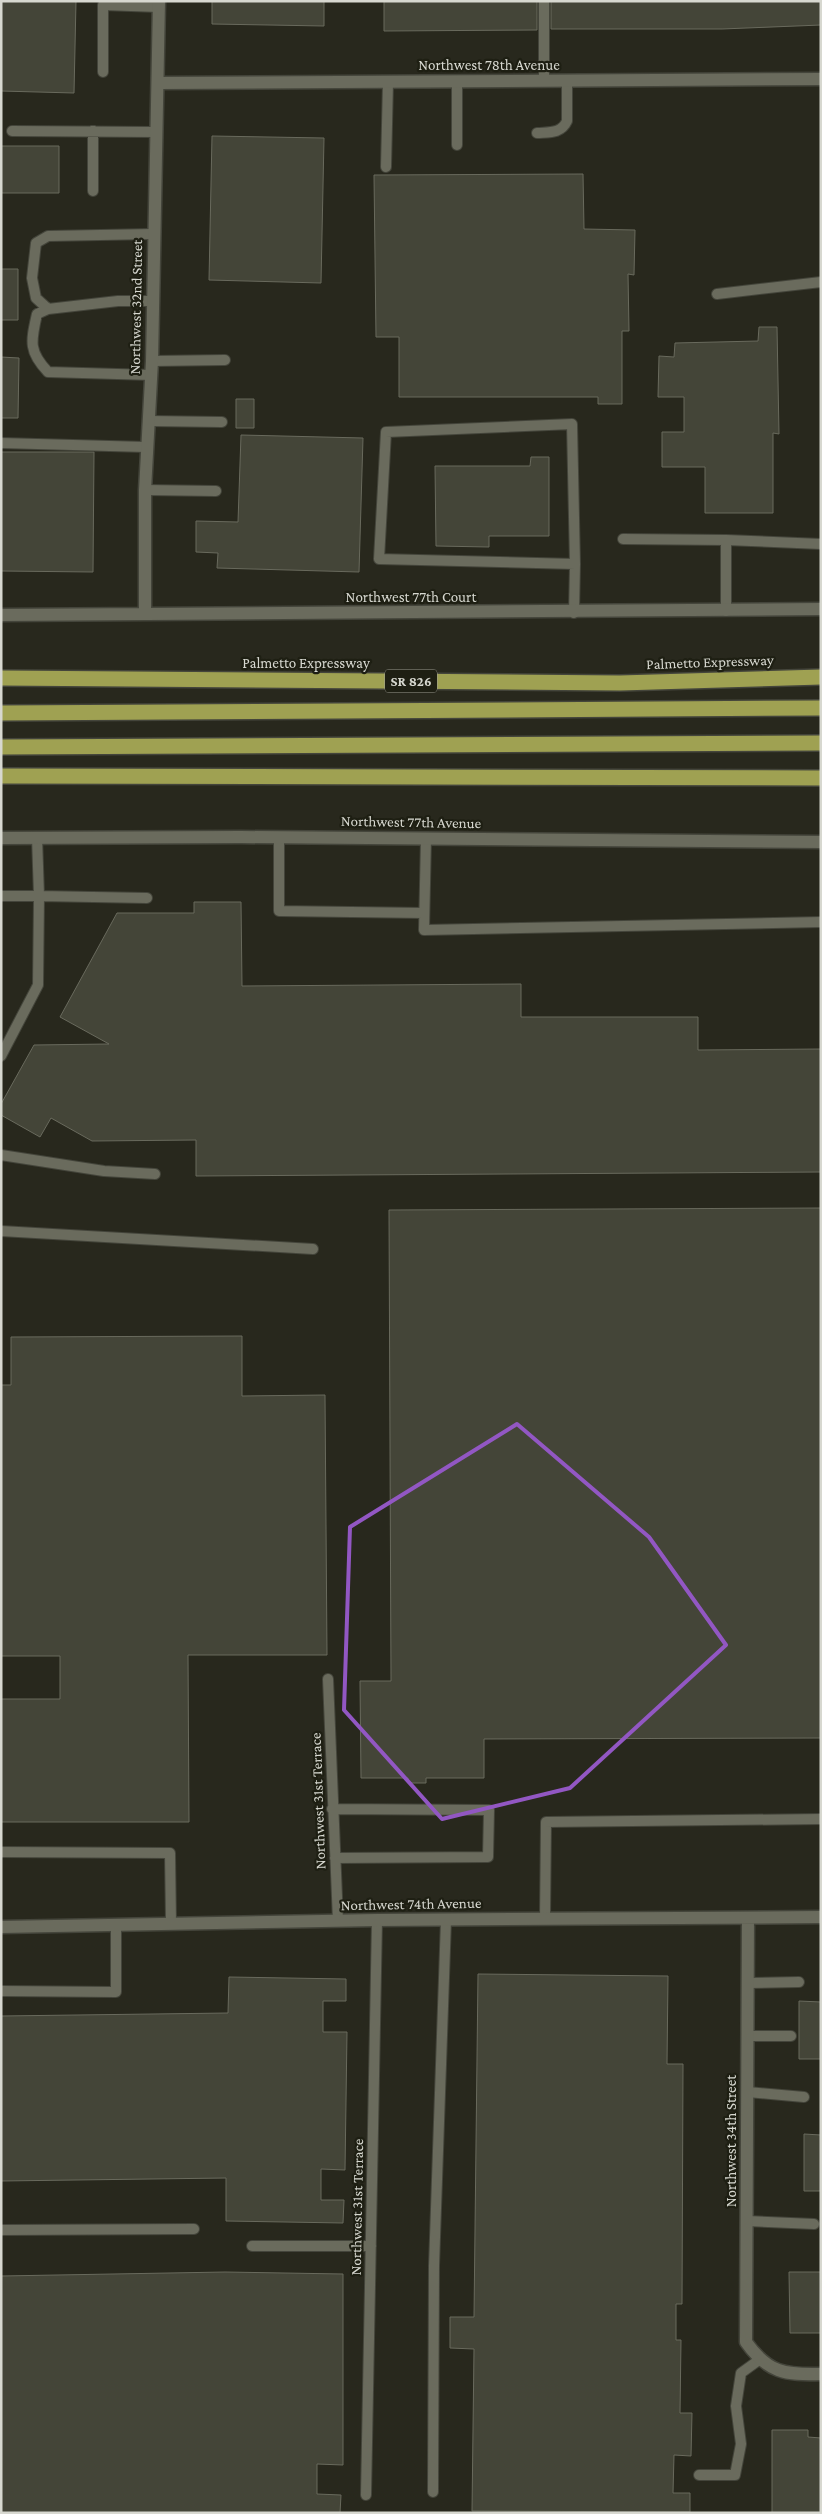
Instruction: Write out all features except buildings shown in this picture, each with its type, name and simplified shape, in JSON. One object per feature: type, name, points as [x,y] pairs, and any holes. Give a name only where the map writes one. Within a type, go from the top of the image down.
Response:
[{"type":"highway","name":"Palmetto Expressway","points":[[1,678],[620,683],[821,676]]},
{"type":"highway","points":[[1,713],[821,708]]},
{"type":"highway","points":[[1,747],[821,743]]},
{"type":"highway","points":[[1,776],[821,778]]},
{"type":"street","name":"Northwest 32nd Street","points":[[145,613],[145,490],[152,368],[153,234],[159,4]]},
{"type":"street","name":"Northwest 78th Avenue","points":[[158,83],[821,79]]},
{"type":"street","name":"Northwest 77th Court","points":[[1,615],[574,613],[821,609]]},
{"type":"street","name":"Northwest 77th Avenue","points":[[1,838],[279,837],[821,842]]},
{"type":"street","name":"Northwest 74th Avenue","points":[[1,1927],[377,1920],[821,1917]]},
{"type":"street","name":"Northwest 34th Street","points":[[748,1918],[746,2342],[759,2360]]},
{"type":"street","points":[[759,2360],[788,2375],[821,2374]]},
{"type":"lane","points":[[544,1],[544,81]]},
{"type":"lane","points":[[103,72],[103,6],[159,4]]},
{"type":"lane","points":[[537,133],[559,132],[565,126],[567,121],[568,81]]},
{"type":"lane","points":[[386,167],[388,82]]},
{"type":"lane","points":[[457,82],[457,145]]},
{"type":"lane","points":[[12,131],[156,132]]},
{"type":"lane","points":[[93,131],[93,191]]},
{"type":"lane","points":[[48,309],[36,298],[32,278],[36,243],[48,236],[153,234]]},
{"type":"lane","points":[[717,294],[821,282]]},
{"type":"lane","points":[[153,301],[118,301],[48,309],[37,314],[31,341],[36,359],[48,372],[152,368],[225,360]]},
{"type":"lane","points":[[148,421],[222,422]]},
{"type":"lane","points":[[574,613],[576,564],[572,424],[386,432],[379,559],[576,564]]},
{"type":"lane","points":[[1,443],[146,447]]},
{"type":"lane","points":[[145,490],[216,491]]},
{"type":"lane","points":[[623,539],[726,540],[821,544]]},
{"type":"lane","points":[[726,540],[726,611]]},
{"type":"lane","points":[[279,837],[279,911],[424,913]]},
{"type":"lane","points":[[1,1056],[38,984],[39,896],[37,838]]},
{"type":"lane","points":[[426,838],[424,930],[821,922]]},
{"type":"lane","points":[[1,896],[147,898]]},
{"type":"lane","points":[[1,1155],[104,1170],[155,1174]]},
{"type":"lane","points":[[1,1231],[313,1249]]},
{"type":"lane","name":"Northwest 31st Terrace","points":[[328,1679],[338,1921]]},
{"type":"lane","points":[[332,1809],[489,1810],[488,1857],[335,1858]]},
{"type":"lane","points":[[545,1919],[546,1822],[821,1819]]},
{"type":"lane","points":[[1,1852],[170,1853],[171,1924]]},
{"type":"lane","name":"Northwest 31st Terrace","points":[[366,2495],[377,1920]]},
{"type":"lane","points":[[433,2492],[434,2266],[446,1920]]},
{"type":"lane","points":[[1,1991],[116,1992],[116,1925]]},
{"type":"lane","points":[[748,1983],[799,1982]]},
{"type":"lane","points":[[748,2036],[791,2036]]},
{"type":"lane","points":[[748,2092],[804,2098]]},
{"type":"lane","points":[[747,2221],[814,2224]]},
{"type":"lane","points":[[1,2230],[194,2229]]},
{"type":"lane","points":[[252,2246],[371,2246]]},
{"type":"lane","points":[[699,2476],[735,2475],[741,2444],[736,2406],[740,2373],[759,2360]]},
{"type":"highlighted area","points":[[517,1424],[649,1537],[726,1645],[570,1788],[442,1819],[344,1710],[350,1527]]}]
